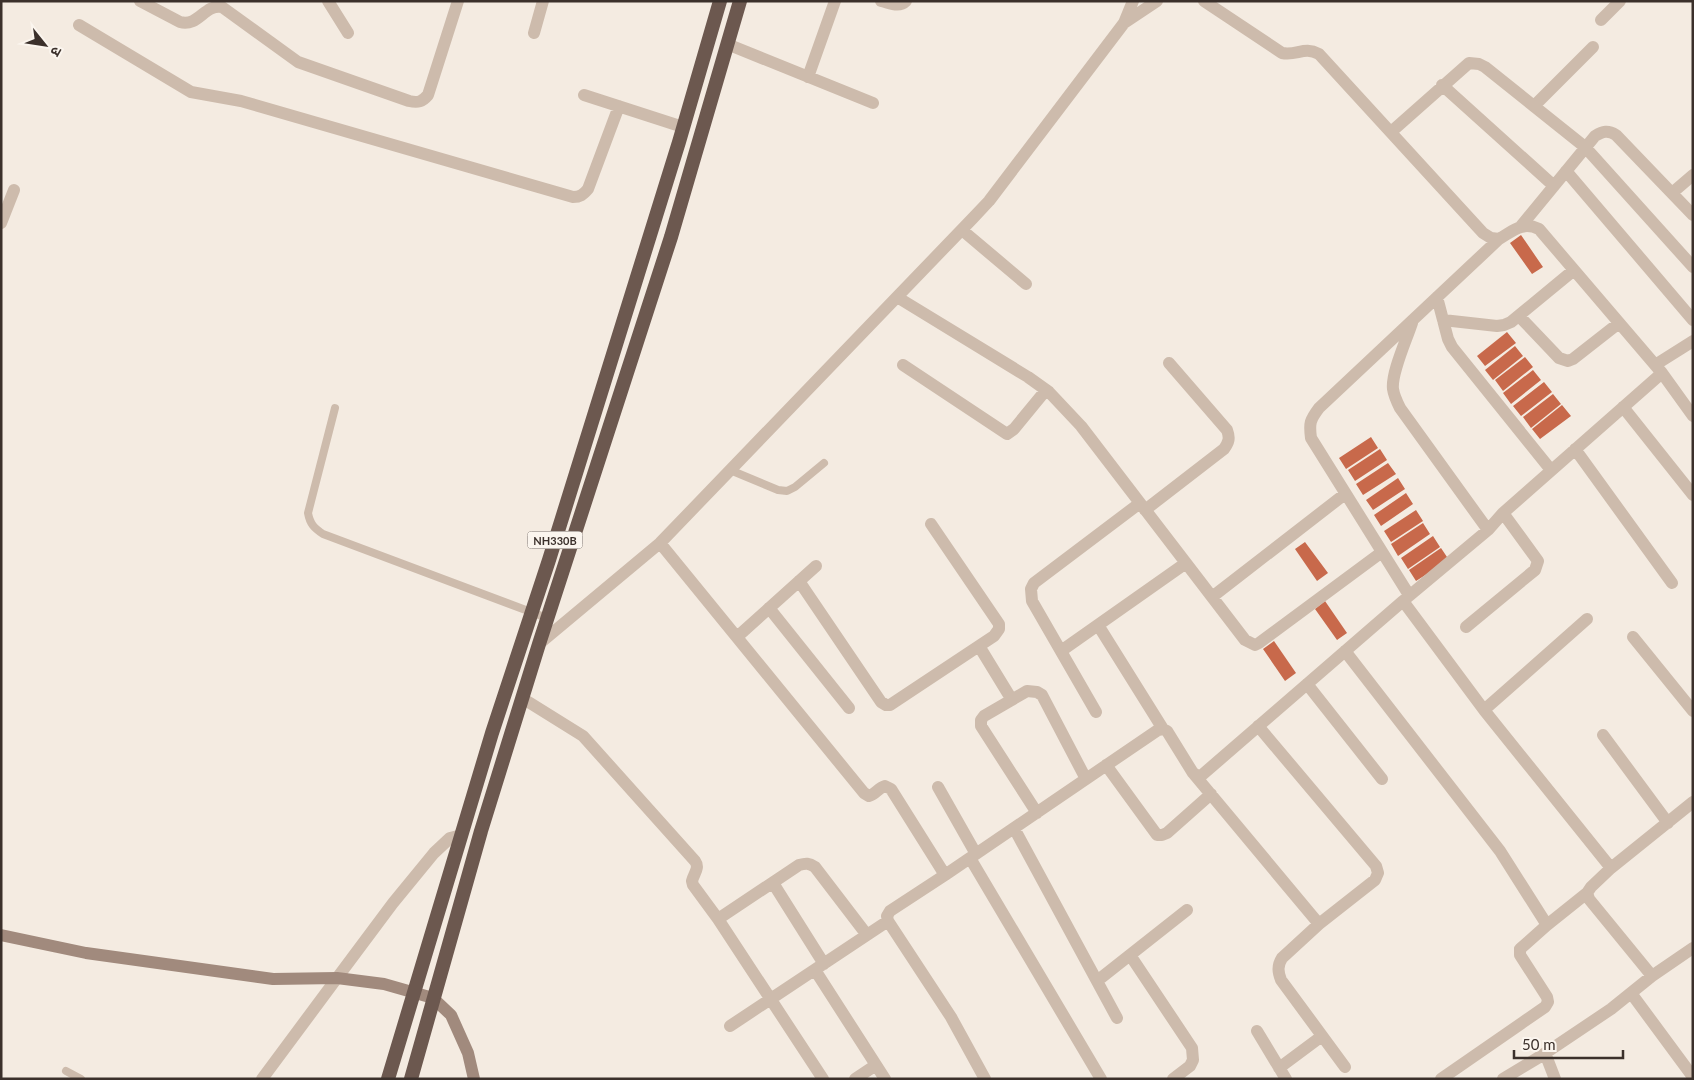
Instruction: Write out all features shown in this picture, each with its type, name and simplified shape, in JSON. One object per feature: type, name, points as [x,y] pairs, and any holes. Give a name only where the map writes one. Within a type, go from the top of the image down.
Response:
[{"type":"highway","name":"NH330B","points":[[388,1079],[492,733],[683,127],[720,1]]},
{"type":"highway","name":"NH330B","points":[[411,1079],[478,840],[547,618],[671,237],[740,1]]},
{"type":"main road","points":[[1,935],[86,953],[273,979],[337,978],[384,984],[414,992],[433,998],[451,1016],[468,1053],[474,1079]]},
{"type":"street","points":[[140,1],[186,24],[192,23],[217,6],[222,7],[298,62],[409,102],[416,102],[422,101],[428,95],[458,1]]},
{"type":"street","points":[[328,1],[348,33]]},
{"type":"street","points":[[534,33],[543,1]]},
{"type":"street","points":[[808,77],[835,1]]},
{"type":"street","points":[[882,1],[898,5],[906,1]]},
{"type":"street","points":[[539,644],[660,543],[989,201],[1124,23],[1133,1]]},
{"type":"street","points":[[1124,23],[1157,1]]},
{"type":"street","points":[[1204,1],[1282,53],[1288,54],[1312,50],[1320,54],[1483,232],[1491,238],[1499,239]]},
{"type":"street","points":[[1601,20],[1620,1]]},
{"type":"street","points":[[79,25],[191,92],[241,101],[573,197],[584,194],[588,189],[619,106]]},
{"type":"street","points":[[727,44],[873,103]]},
{"type":"street","points":[[1534,106],[1593,47]]},
{"type":"street","points":[[1391,132],[1468,63],[1479,64],[1585,147],[1693,268]]},
{"type":"street","points":[[1442,85],[1554,186]]},
{"type":"street","points":[[584,95],[683,127]]},
{"type":"street","points":[[1611,868],[1484,710],[1406,598],[1382,552],[1311,438],[1309,425],[1319,408],[1437,297],[1499,239],[1521,226],[1585,147],[1595,136],[1602,132],[1610,131],[1616,134],[1693,215]]},
{"type":"street","points":[[1566,171],[1693,320]]},
{"type":"street","points":[[1672,193],[1693,175]]},
{"type":"street","points":[[1,223],[14,190]]},
{"type":"street","points":[[1521,226],[1530,225],[1539,228],[1658,369],[1693,416]]},
{"type":"street","points":[[962,230],[1026,284]]},
{"type":"street","points":[[1443,320],[1497,326],[1504,325],[1519,316],[1574,270]]},
{"type":"street","points":[[897,297],[1028,376],[1064,407],[1081,426],[1245,640],[1255,644],[1382,552]]},
{"type":"street","points":[[1437,297],[1452,347],[1551,470]]},
{"type":"street","points":[[1519,316],[1559,358],[1568,361],[1619,323]]},
{"type":"street","points":[[1413,320],[1394,374],[1393,387],[1395,398],[1400,408],[1488,530]]},
{"type":"street","points":[[1193,773],[1198,776],[1202,775],[1406,598],[1488,530],[1503,512],[1623,407],[1658,369],[1693,341]]},
{"type":"street","points":[[1096,712],[1032,601],[1031,589],[1034,584],[1224,449],[1228,443],[1230,437],[1227,430],[1169,363]]},
{"type":"street","points":[[903,365],[1007,434],[1014,429],[1046,390]]},
{"type":"street","points":[[1623,407],[1693,495]]},
{"type":"street","points":[[1575,449],[1672,583]]},
{"type":"street","points":[[1212,597],[1346,494]]},
{"type":"street","points":[[1466,627],[1538,566],[1538,562],[1503,512]]},
{"type":"street","points":[[799,581],[881,702],[890,705],[979,646],[997,633],[999,629],[999,624],[931,524]]},
{"type":"street","points":[[660,543],[864,793],[869,796],[873,795],[879,787],[885,786],[891,789],[945,875]]},
{"type":"street","points":[[1061,651],[1186,563]]},
{"type":"street","points":[[738,637],[816,566]]},
{"type":"street","points":[[769,608],[849,708]]},
{"type":"street","points":[[1484,710],[1587,619]]},
{"type":"street","points":[[1098,626],[1193,773],[1319,924]]},
{"type":"street","points":[[1634,637],[1693,711]]},
{"type":"street","points":[[979,646],[1012,700]]},
{"type":"street","points":[[1345,651],[1500,851],[1546,925]]},
{"type":"street","points":[[1307,684],[1382,779]]},
{"type":"street","points":[[1036,812],[981,726],[981,720],[984,716],[1032,690],[1042,695],[1086,779]]},
{"type":"street","points":[[522,698],[584,736],[698,864],[698,869],[692,881],[693,885],[718,919],[823,1079]]},
{"type":"street","points":[[1258,726],[1376,866],[1378,873],[1375,880],[1319,924],[1282,958],[1279,964],[1278,972],[1281,980],[1346,1068]]},
{"type":"street","points":[[985,1079],[951,1018],[888,921],[887,916],[890,911],[1036,812],[1158,730],[1163,729]]},
{"type":"street","points":[[1603,736],[1668,823]]},
{"type":"street","points":[[1106,765],[1157,835],[1167,832],[1211,794]]},
{"type":"street","points":[[938,787],[973,856],[1101,1079]]},
{"type":"street","points":[[1441,1079],[1545,1007],[1548,1002],[1547,997],[1520,955],[1520,949],[1523,945],[1587,893],[1611,868],[1691,807]]},
{"type":"street","points":[[1014,828],[1117,1018]]},
{"type":"street","points":[[262,1079],[393,903],[450,838],[462,835]]},
{"type":"street","points":[[718,919],[799,865],[805,863],[815,867],[867,935]]},
{"type":"street","points":[[773,883],[884,1079]]},
{"type":"street","points":[[1587,893],[1589,899],[1652,976]]},
{"type":"street","points":[[1097,981],[1187,910]]},
{"type":"street","points":[[730,1026],[888,921]]},
{"type":"street","points":[[1509,1077],[1611,1009],[1652,976],[1693,948]]},
{"type":"street","points":[[1130,955],[1192,1048],[1194,1060],[1190,1066],[1172,1079]]},
{"type":"street","points":[[1631,993],[1693,1076]]},
{"type":"street","points":[[1257,1031],[1282,1073],[1322,1036]]},
{"type":"street","points":[[1545,1053],[1555,1079]]},
{"type":"street","points":[[855,1079],[876,1065]]},
{"type":"lane","points":[[335,408],[308,513],[309,521],[314,528],[323,534],[547,618]]},
{"type":"lane","points":[[730,470],[778,490],[787,491],[795,487],[824,463]]},
{"type":"lane","points":[[66,1071],[81,1079]]},
{"type":"building","points":[[1521,235],[1543,267],[1532,274],[1510,243]]},
{"type":"building","points":[[1507,332],[1516,343],[1485,366],[1477,356]]},
{"type":"building","points":[[1515,346],[1523,356],[1493,380],[1485,370]]},
{"type":"building","points":[[1525,357],[1533,367],[1503,391],[1495,380]]},
{"type":"building","points":[[1533,370],[1541,380],[1511,404],[1503,393]]},
{"type":"building","points":[[1544,382],[1552,392],[1521,416],[1513,406]]},
{"type":"building","points":[[1553,394],[1561,404],[1531,428],[1523,417]]},
{"type":"building","points":[[1562,405],[1571,416],[1540,439],[1532,429]]},
{"type":"building","points":[[1371,437],[1378,448],[1346,469],[1339,458]]},
{"type":"building","points":[[1380,449],[1387,460],[1355,481],[1348,470]]},
{"type":"building","points":[[1388,463],[1396,474],[1363,495],[1356,484]]},
{"type":"building","points":[[1398,478],[1405,489],[1373,510],[1366,500]]},
{"type":"building","points":[[1406,493],[1413,504],[1381,526],[1374,515]]},
{"type":"building","points":[[1416,510],[1423,521],[1391,542],[1384,531]]},
{"type":"building","points":[[1423,523],[1430,534],[1398,556],[1391,544]]},
{"type":"building","points":[[1433,536],[1440,547],[1408,569],[1401,558]]},
{"type":"building","points":[[1305,542],[1328,573],[1317,581],[1295,549]]},
{"type":"building","points":[[1441,548],[1449,560],[1416,581],[1409,570]]},
{"type":"building","points":[[1325,601],[1347,633],[1337,640],[1315,609]]},
{"type":"building","points":[[1274,641],[1296,673],[1285,681],[1263,649]]}]
